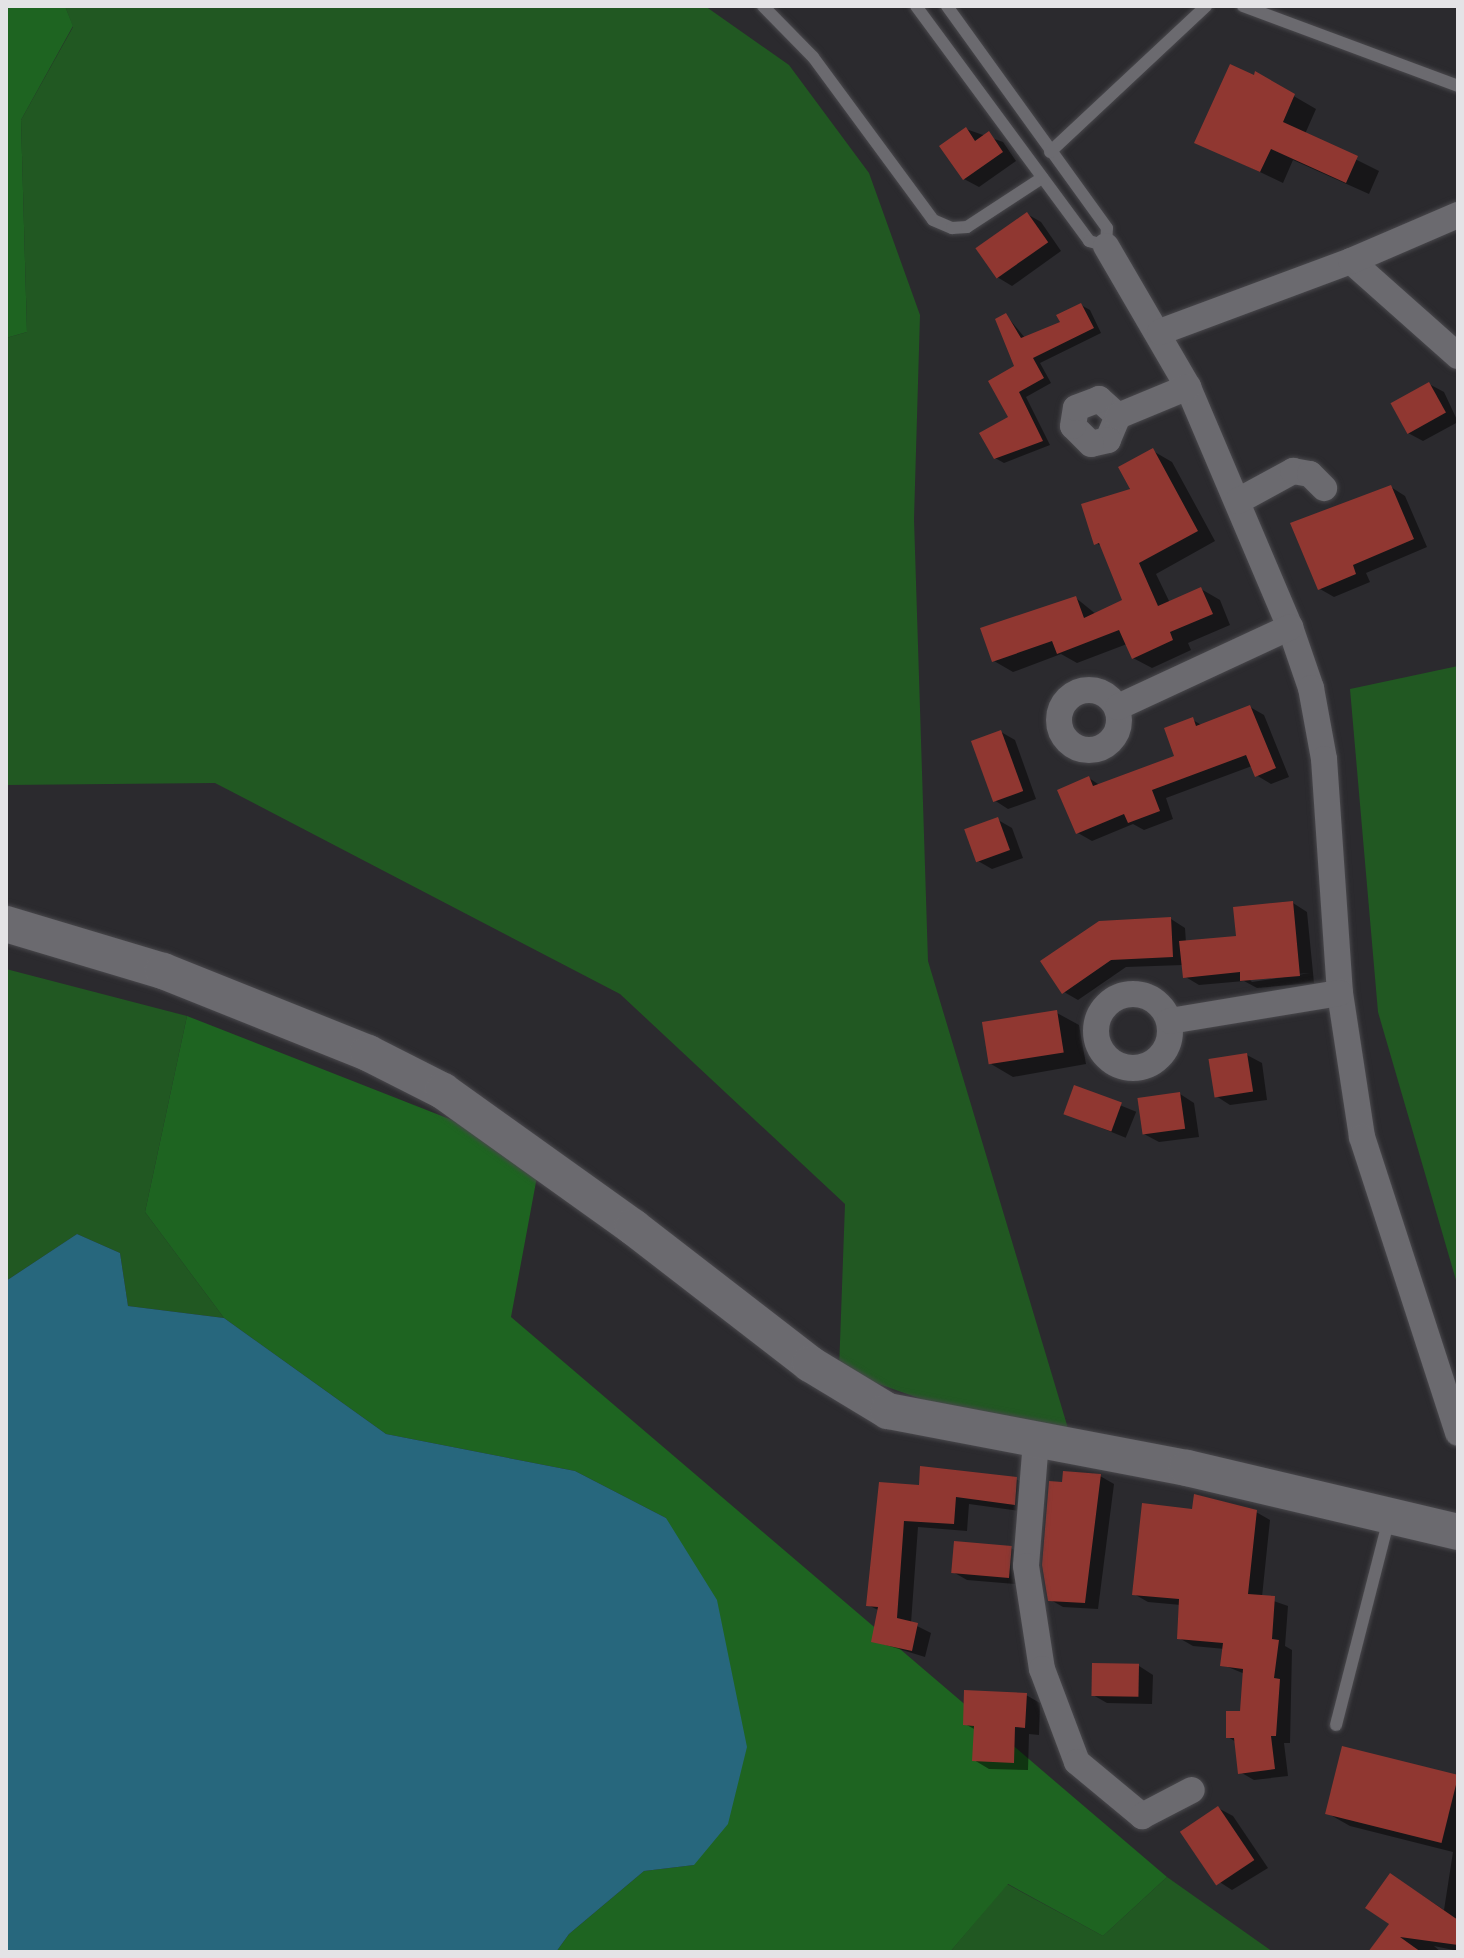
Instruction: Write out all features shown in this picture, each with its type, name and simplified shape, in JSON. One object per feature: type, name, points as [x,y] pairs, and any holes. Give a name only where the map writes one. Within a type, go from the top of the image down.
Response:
[{"type":"main road","points":[[6,924],[163,971],[368,1053],[443,1091],[633,1227],[810,1364],[888,1411],[1187,1468],[1458,1532]]},
{"type":"street","points":[[1160,332],[1351,261],[1458,215]]},
{"type":"street","points":[[1106,246],[1160,332],[1188,387],[1290,627],[1311,688],[1324,759],[1340,993],[1365,1151],[1458,1433]]},
{"type":"street","points":[[1351,261],[1458,356]]},
{"type":"street","points":[[1118,416],[1188,387]]},
{"type":"street","points":[[1238,501],[1293,471],[1310,474],[1324,488]]},
{"type":"street","points":[[1118,707],[1290,627]]},
{"type":"street","points":[[1170,1021],[1340,993]]},
{"type":"street","points":[[1036,1441],[1026,1566],[1042,1669],[1077,1762],[1142,1816],[1192,1790]]},
{"type":"lane","points":[[763,6],[813,57],[933,220],[952,228],[967,227],[1042,178]]},
{"type":"lane","points":[[916,6],[1089,241],[1106,246],[1107,228],[947,6]]},
{"type":"lane","points":[[1050,152],[1206,6]]},
{"type":"lane","points":[[1243,6],[1458,86]]},
{"type":"lane","points":[[1336,1725],[1390,1516]]},
{"type":"green space","points":[[6,6],[65,6],[73,26],[21,120],[27,332],[6,338]]},
{"type":"green space","points":[[65,6],[705,6],[789,65],[869,173],[920,315],[914,519],[928,961],[1070,1435],[961,1413],[839,1370],[845,1204],[620,994],[215,783],[6,785],[6,338],[27,332],[21,120],[73,27]]},
{"type":"green space","points":[[1458,666],[1458,1287],[1378,1012],[1350,689]]},
{"type":"green space","points":[[6,969],[187,1016],[145,1212],[224,1318],[128,1306],[120,1253],[77,1234],[6,1281]]},
{"type":"green space","points":[[187,1016],[541,1155],[511,1317],[1167,1877],[1103,1936],[1008,1884],[950,1952],[556,1952],[569,1934],[644,1871],[694,1865],[666,1518],[575,1471],[386,1434],[224,1318],[145,1212]]},
{"type":"green space","points":[[1167,1877],[1273,1952],[950,1952],[1007,1884],[1103,1936]]},
{"type":"water","points":[[77,1234],[120,1253],[128,1306],[224,1318],[386,1434],[575,1471],[666,1518],[717,1600],[747,1747],[728,1824],[694,1865],[644,1871],[569,1934],[556,1952],[6,1952],[6,1281]]},
{"type":"building","points":[[1230,64],[1254,75],[1255,71],[1295,94],[1283,122],[1358,156],[1346,183],[1271,149],[1260,172],[1194,143]]},
{"type":"building","points":[[966,127],[975,141],[989,131],[1003,152],[963,180],[939,146]]},
{"type":"building","points":[[1027,212],[1048,242],[997,278],[975,248]]},
{"type":"building","points":[[1081,303],[1094,328],[1033,358],[1044,378],[1019,392],[1043,441],[994,459],[979,433],[1008,417],[988,381],[1014,366],[995,319],[1006,313],[1021,338],[1060,322],[1056,315]]},
{"type":"building","points":[[1429,382],[1446,413],[1407,434],[1391,403]]},
{"type":"building","points":[[1153,448],[1198,531],[1139,563],[1158,606],[1201,587],[1213,614],[1170,632],[1173,640],[1132,659],[1119,630],[1057,654],[1052,641],[992,662],[980,628],[1076,596],[1084,618],[1122,600],[1099,543],[1094,545],[1081,504],[1130,489],[1118,467]]},
{"type":"building","points":[[1391,485],[1414,539],[1353,565],[1356,574],[1318,590],[1290,523]]},
{"type":"building","points":[[1250,705],[1276,768],[1255,777],[1246,755],[1152,790],[1160,811],[1128,823],[1124,814],[1076,834],[1057,790],[1089,776],[1093,786],[1174,756],[1164,728],[1193,717],[1196,726]]},
{"type":"building","points":[[1001,730],[1023,791],[993,802],[971,741]]},
{"type":"building","points":[[998,817],[1010,850],[976,862],[964,829]]},
{"type":"building","points":[[1293,901],[1300,976],[1240,981],[1240,972],[1183,978],[1179,941],[1236,936],[1233,907]]},
{"type":"building","points":[[1171,917],[1173,957],[1111,960],[1062,994],[1040,961],[1099,921]]},
{"type":"building","points":[[1057,1010],[1064,1052],[989,1064],[982,1022]]},
{"type":"building","points":[[1247,1053],[1253,1092],[1215,1098],[1208,1059]]},
{"type":"building","points":[[1074,1085],[1122,1102],[1111,1132],[1063,1114]]},
{"type":"building","points":[[1180,1092],[1185,1129],[1143,1135],[1137,1098]]},
{"type":"building","points":[[920,1466],[1017,1477],[1015,1505],[956,1497],[954,1524],[904,1521],[897,1618],[918,1623],[912,1651],[871,1642],[878,1607],[866,1606],[879,1482],[919,1485]]},
{"type":"building","points":[[1063,1471],[1101,1474],[1085,1603],[1048,1601],[1042,1565],[1049,1481],[1062,1482]]},
{"type":"building","points":[[1194,1494],[1257,1510],[1248,1594],[1275,1596],[1272,1639],[1279,1640],[1274,1678],[1280,1679],[1276,1736],[1271,1736],[1275,1769],[1238,1774],[1234,1738],[1226,1738],[1226,1711],[1240,1711],[1243,1669],[1220,1666],[1223,1643],[1177,1639],[1179,1599],[1132,1595],[1142,1503],[1192,1509]]},
{"type":"building","points":[[954,1541],[1012,1546],[1009,1578],[951,1573]]},
{"type":"building","points":[[1092,1663],[1139,1664],[1138,1697],[1091,1696]]},
{"type":"building","points":[[964,1690],[1027,1693],[1025,1728],[1015,1727],[1014,1763],[972,1761],[974,1726],[963,1725]]},
{"type":"building","points":[[1342,1746],[1458,1775],[1442,1843],[1325,1814]]},
{"type":"building","points":[[1218,1806],[1254,1860],[1216,1886],[1180,1832]]},
{"type":"building","points":[[1390,1873],[1458,1920],[1458,1945],[1400,1937],[1421,1952],[1368,1952],[1389,1924],[1365,1908]]}]
